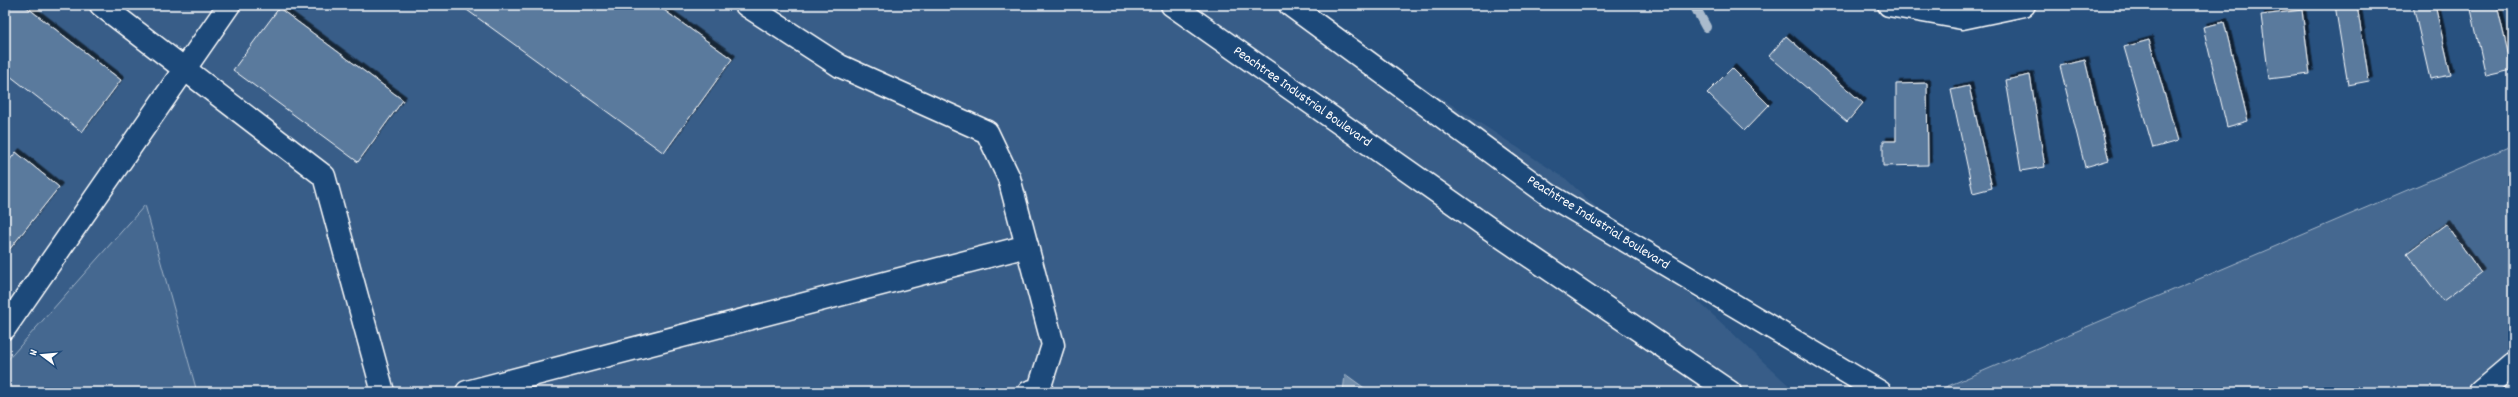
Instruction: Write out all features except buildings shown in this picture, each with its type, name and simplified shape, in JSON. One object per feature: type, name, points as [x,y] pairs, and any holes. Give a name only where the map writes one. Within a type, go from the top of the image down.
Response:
[{"type":"street","points":[[101,5],[324,176],[383,392]]},
{"type":"street","points":[[9,313],[229,5]]},
{"type":"street","points":[[746,5],[840,66],[987,132],[1009,178],[1053,344],[1039,389],[1029,392]]},
{"type":"street","name":"Peachtree Industrial Boulevard","points":[[1172,5],[1490,229],[1730,392]]},
{"type":"street","name":"Peachtree Industrial Boulevard","points":[[1290,5],[1549,195],[1880,392]]},
{"type":"street","points":[[1889,5],[1962,18],[2024,5]]},
{"type":"street","points":[[468,392],[1027,246]]},
{"type":"street","points":[[2480,392],[2513,364]]},
{"type":"shaded area","points":[[5,5],[1298,5],[1566,179],[1796,392],[197,392],[145,205],[5,363]]},
{"type":"shaded area","points":[[2513,145],[2513,392],[1934,392]]},
{"type":"shaded area","points":[[145,205],[197,392],[5,392],[5,363]]},
{"type":"shaded area","points":[[1345,374],[1370,392],[1343,392]]},
{"type":"waterway","points":[[1694,5],[1706,27]]}]
